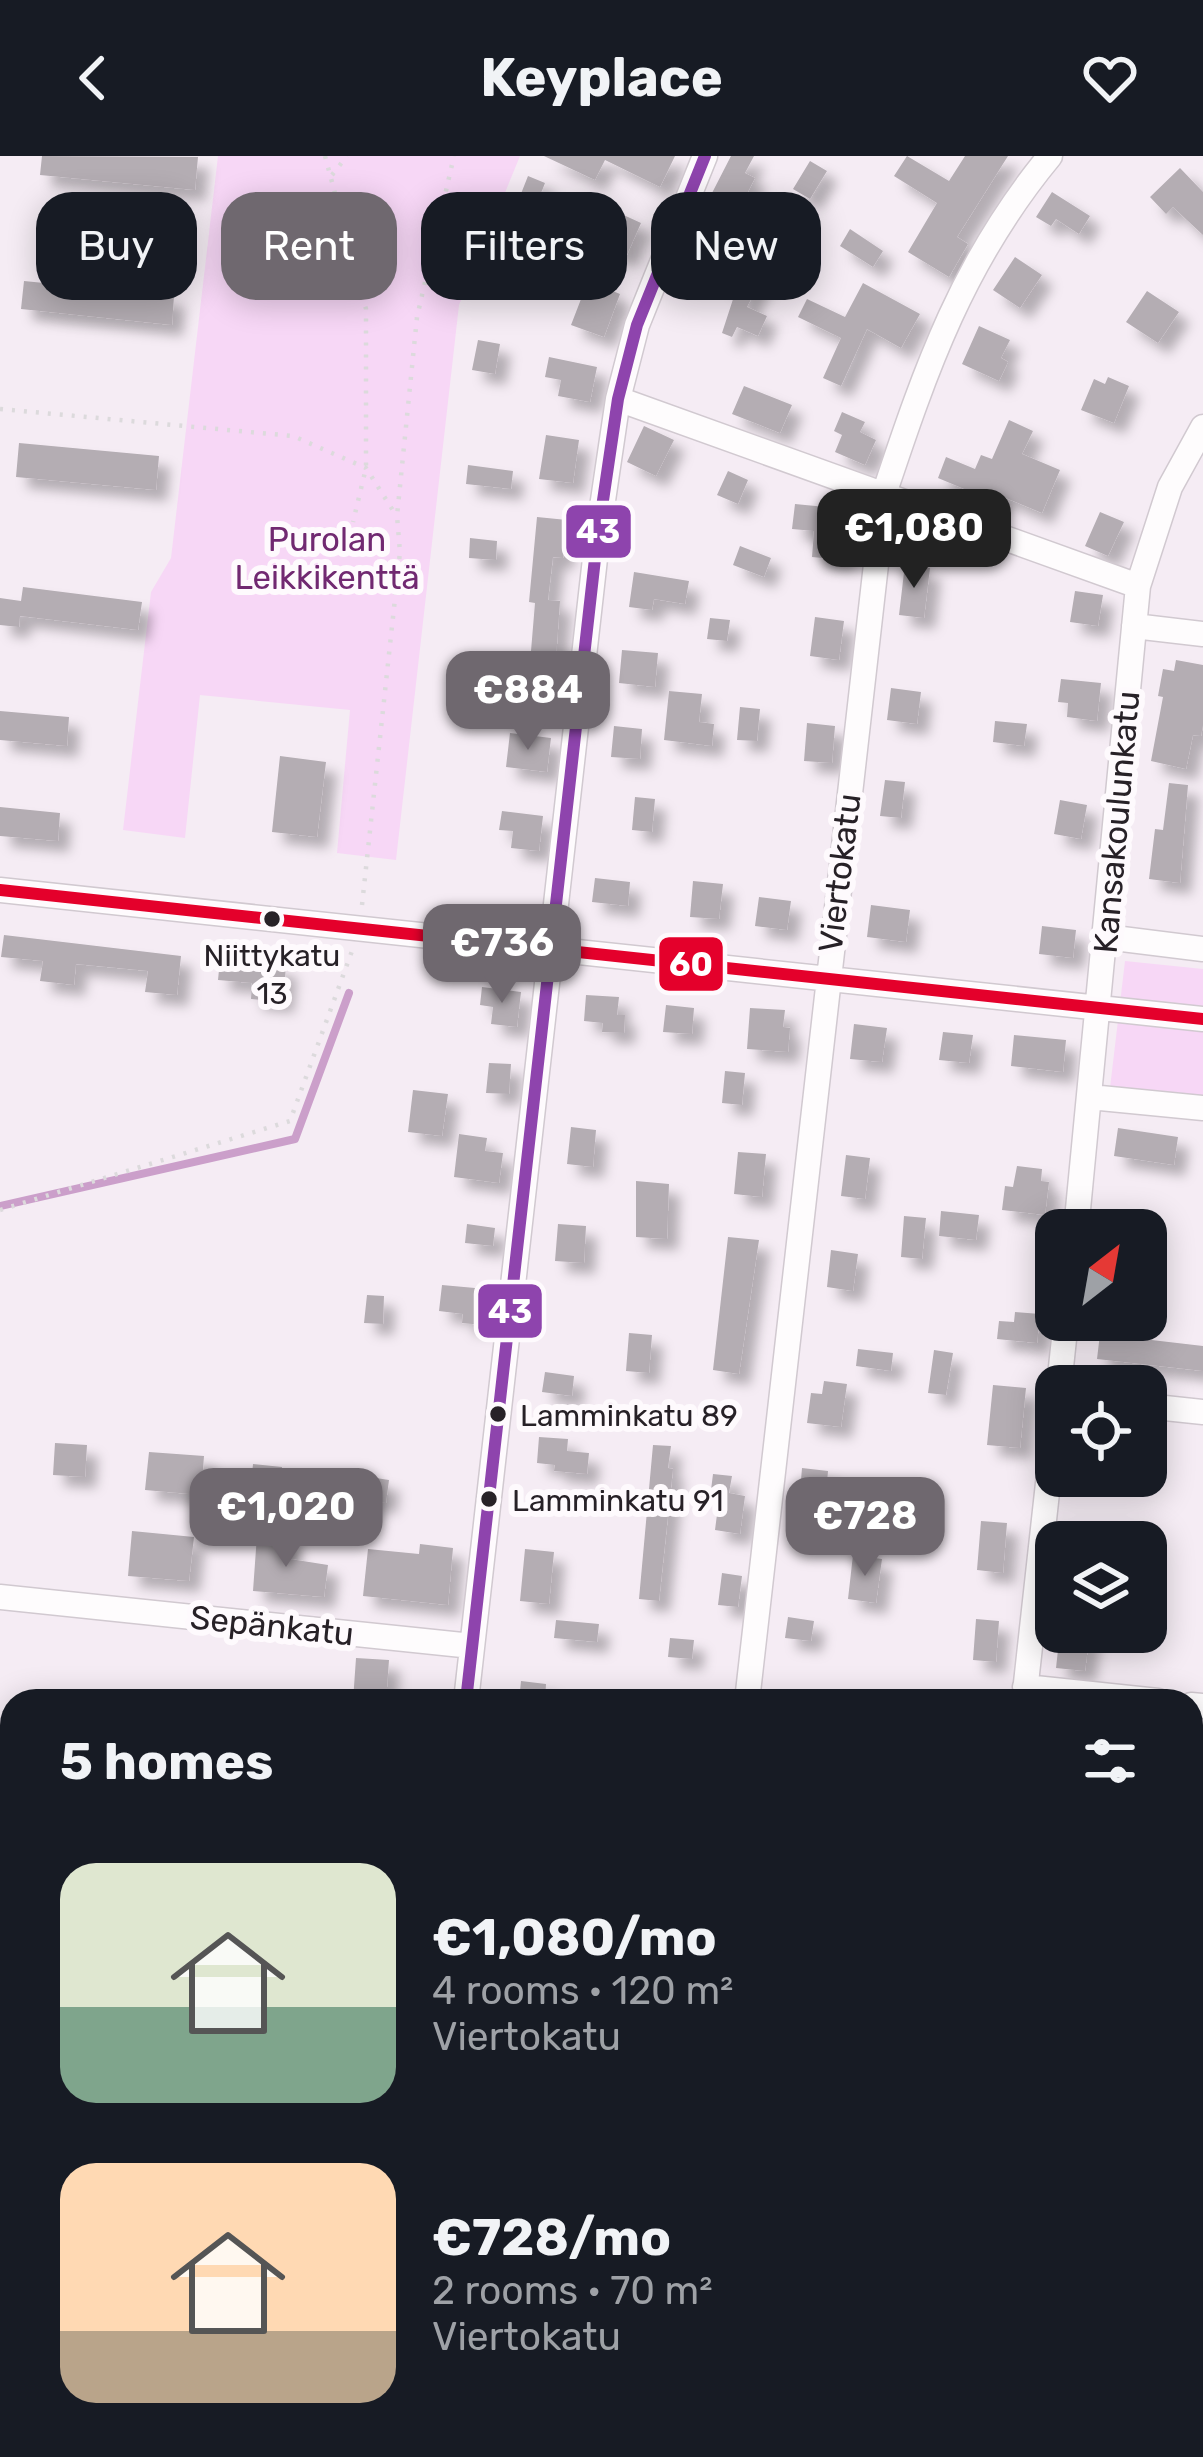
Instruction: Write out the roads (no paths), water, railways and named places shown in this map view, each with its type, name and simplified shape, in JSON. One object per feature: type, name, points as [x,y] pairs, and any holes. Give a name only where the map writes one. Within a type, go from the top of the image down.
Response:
[{"type":"street","points":[[467,1689],[597,542],[619,399],[637,325],[705,156]]},
{"type":"street","name":"Viertokatu","points":[[748,1689],[884,494],[922,378],[966,278],[1017,196],[1050,156]]},
{"type":"street","points":[[619,399],[1138,586]]},
{"type":"street","name":"Kansakoulunkatu","points":[[1078,1209],[1138,586],[1170,488],[1203,427]]},
{"type":"street","points":[[1134,626],[1203,634]]},
{"type":"street","points":[[0,890],[1203,1019]]},
{"type":"street","points":[[1106,937],[1203,949]]},
{"type":"street","points":[[1090,1097],[1203,1108]]},
{"type":"street","points":[[1167,1408],[1203,1412]]},
{"type":"street","points":[[1025,1689],[1046,1497]]},
{"type":"street","name":"Sepänkatu","points":[[0,1597],[472,1646]]},
{"type":"waterway","points":[[0,1206],[295,1139],[349,993]]},
{"type":"place","name":"Niittykatu 13","points":[[272,919]]},
{"type":"place","name":"Lamminkatu 89","points":[[498,1414]]},
{"type":"place","name":"Lamminkatu 91","points":[[489,1499]]},
{"type":"park label","name":"Purolan Leikkikenttä","points":[[327,558]]}]
